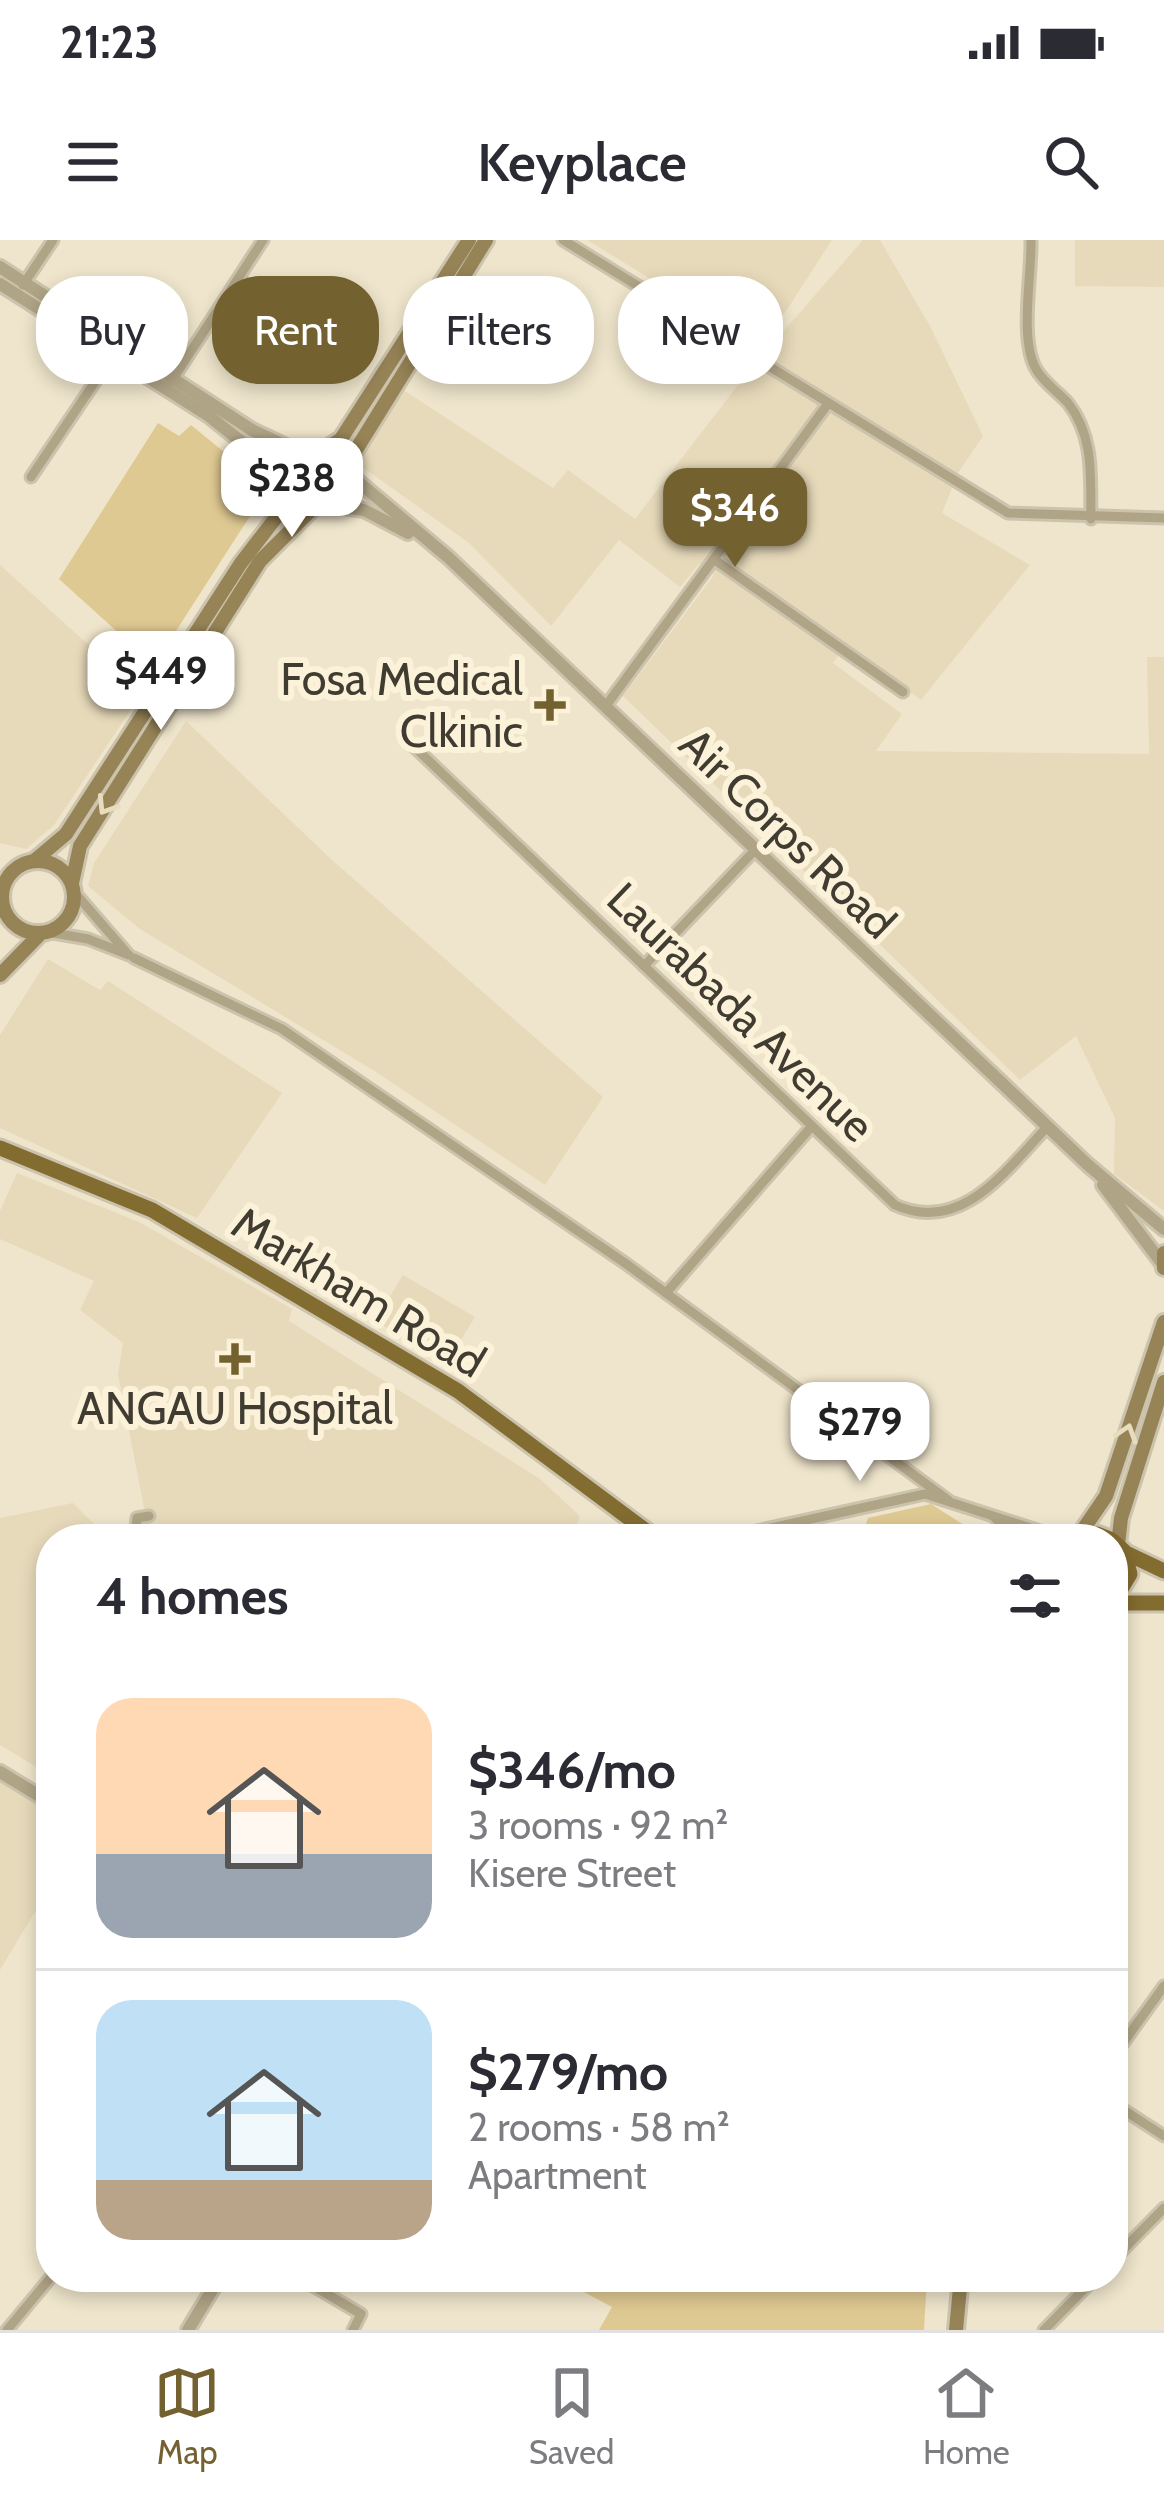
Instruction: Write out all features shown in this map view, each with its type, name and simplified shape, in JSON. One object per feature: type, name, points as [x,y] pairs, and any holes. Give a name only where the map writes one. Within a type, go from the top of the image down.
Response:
[{"type":"main road","points":[[45,933],[21,929],[7,916],[2,899],[6,880],[66,834],[241,563],[298,488],[300,467],[341,439],[469,240]]},
{"type":"main road","points":[[0,975],[71,913],[80,846],[260,561],[324,505],[344,496],[348,470],[486,240]]},
{"type":"main road","points":[[314,455],[334,455],[348,470]]},
{"type":"main road","points":[[298,488],[324,505]]},
{"type":"main road","points":[[34,861],[60,868],[73,888]]},
{"type":"main road","points":[[0,937],[7,916]]},
{"type":"main road","name":"Markham Road","points":[[0,1148],[152,1210],[458,1390],[637,1524]]},
{"type":"main road","points":[[1164,1253],[1164,1267]]},
{"type":"main road","points":[[1083,1524],[1106,1496],[1164,1322]]},
{"type":"main road","points":[[1119,1524],[1164,1382]]},
{"type":"main road","points":[[1128,1551],[1164,1571]]},
{"type":"main road","points":[[1128,1603],[1164,1603]]},
{"type":"main road","points":[[956,2330],[960,2292]]},
{"type":"street","points":[[21,289],[53,240]]},
{"type":"street","points":[[188,355],[262,240]]},
{"type":"street","points":[[562,240],[1008,512],[1164,518]]},
{"type":"street","points":[[1031,240],[1027,290],[1032,356],[1090,442],[1091,518]]},
{"type":"street","points":[[0,267],[36,299]]},
{"type":"street","points":[[0,284],[21,289]]},
{"type":"street","points":[[31,476],[93,384]]},
{"type":"street","points":[[169,384],[252,430],[314,455]]},
{"type":"street","points":[[169,384],[298,488]]},
{"type":"street","points":[[605,707],[827,404]]},
{"type":"street","name":"Air Corps Road","points":[[348,470],[441,551],[1088,1165],[1164,1228]]},
{"type":"street","name":"Air Corps Road","points":[[324,505],[378,515],[441,551]]},
{"type":"street","points":[[715,560],[903,692]]},
{"type":"street","name":"Laurabada Avenue","points":[[406,739],[896,1204],[923,1213],[949,1212],[970,1203],[1048,1126]]},
{"type":"street","points":[[644,965],[754,851]]},
{"type":"street","points":[[45,933],[74,935],[129,955],[73,888]]},
{"type":"street","points":[[134,958],[282,1029],[666,1293],[948,1500],[1018,1524]]},
{"type":"street","points":[[666,1293],[812,1126]]},
{"type":"street","name":"Air Corps Road","points":[[1088,1165],[1164,1267]]},
{"type":"street","points":[[784,1524],[903,1496],[948,1500]]},
{"type":"street","points":[[136,1524],[137,1519],[149,1516]]},
{"type":"street","points":[[995,1518],[1001,1524]]},
{"type":"street","points":[[0,1772],[36,1793]]},
{"type":"street","points":[[1128,2036],[1164,1985]]},
{"type":"street","points":[[1128,2113],[1164,2136]]},
{"type":"street","points":[[1128,2245],[1164,2208]]},
{"type":"street","points":[[7,2330],[39,2292]]},
{"type":"street","points":[[188,2330],[211,2292]]},
{"type":"street","points":[[324,2292],[361,2314],[353,2330]]},
{"type":"street","points":[[1044,2330],[1081,2292]]},
{"type":"shaded area","points":[[587,240],[832,240],[783,316],[783,276],[646,276]]},
{"type":"shaded area","points":[[863,240],[880,240],[931,328],[983,436],[958,473],[942,513],[1030,565],[921,700],[847,644],[833,663],[902,714],[876,751],[1149,754],[1147,657],[1164,657],[1164,1211],[1114,1174],[1115,1118],[1076,1036],[1020,1080],[623,696],[714,575],[699,564],[680,587],[619,540],[551,626],[469,543],[358,464],[402,389],[553,488],[568,470],[635,519],[739,384],[783,384],[783,332]]},
{"type":"shaded area","points":[[1075,240],[1164,240],[1164,287],[1075,286]]},
{"type":"shaded area","points":[[158,423],[179,436],[191,425],[268,488],[154,665],[59,579]]},
{"type":"shaded area","points":[[0,565],[142,693],[54,825],[26,849],[0,843]]},
{"type":"shaded area","points":[[186,721],[332,860],[603,1097],[545,1185],[376,1072],[140,929],[88,886],[94,863]]},
{"type":"shaded area","points":[[48,959],[100,990],[108,981],[282,1093],[197,1218],[0,1128],[0,1035]]},
{"type":"shaded area","name":"ANGAU Hospital","points":[[17,1173],[139,1222],[292,1309],[289,1321],[540,1479],[580,1516],[577,1524],[147,1524],[118,1374],[123,1343],[80,1310],[94,1281],[0,1239],[0,1211]]},
{"type":"shaded area","points":[[403,1275],[475,1317],[447,1362],[375,1321]]},
{"type":"shaded area","points":[[73,1503],[94,1524],[36,1524],[36,1767],[0,1745],[0,1518]]},
{"type":"shaded area","points":[[931,1504],[962,1524],[866,1524],[868,1518]]},
{"type":"shaded area","points":[[0,1780],[36,1801],[36,1910],[0,1970]]},
{"type":"shaded area","points":[[584,2292],[926,2292],[924,2330],[599,2330],[612,2307]]},
{"type":"place","name":"Fosa Medical Clkinic","points":[[550,705]]},
{"type":"place","name":"ANGAU Hospital","points":[[235,1359]]}]
